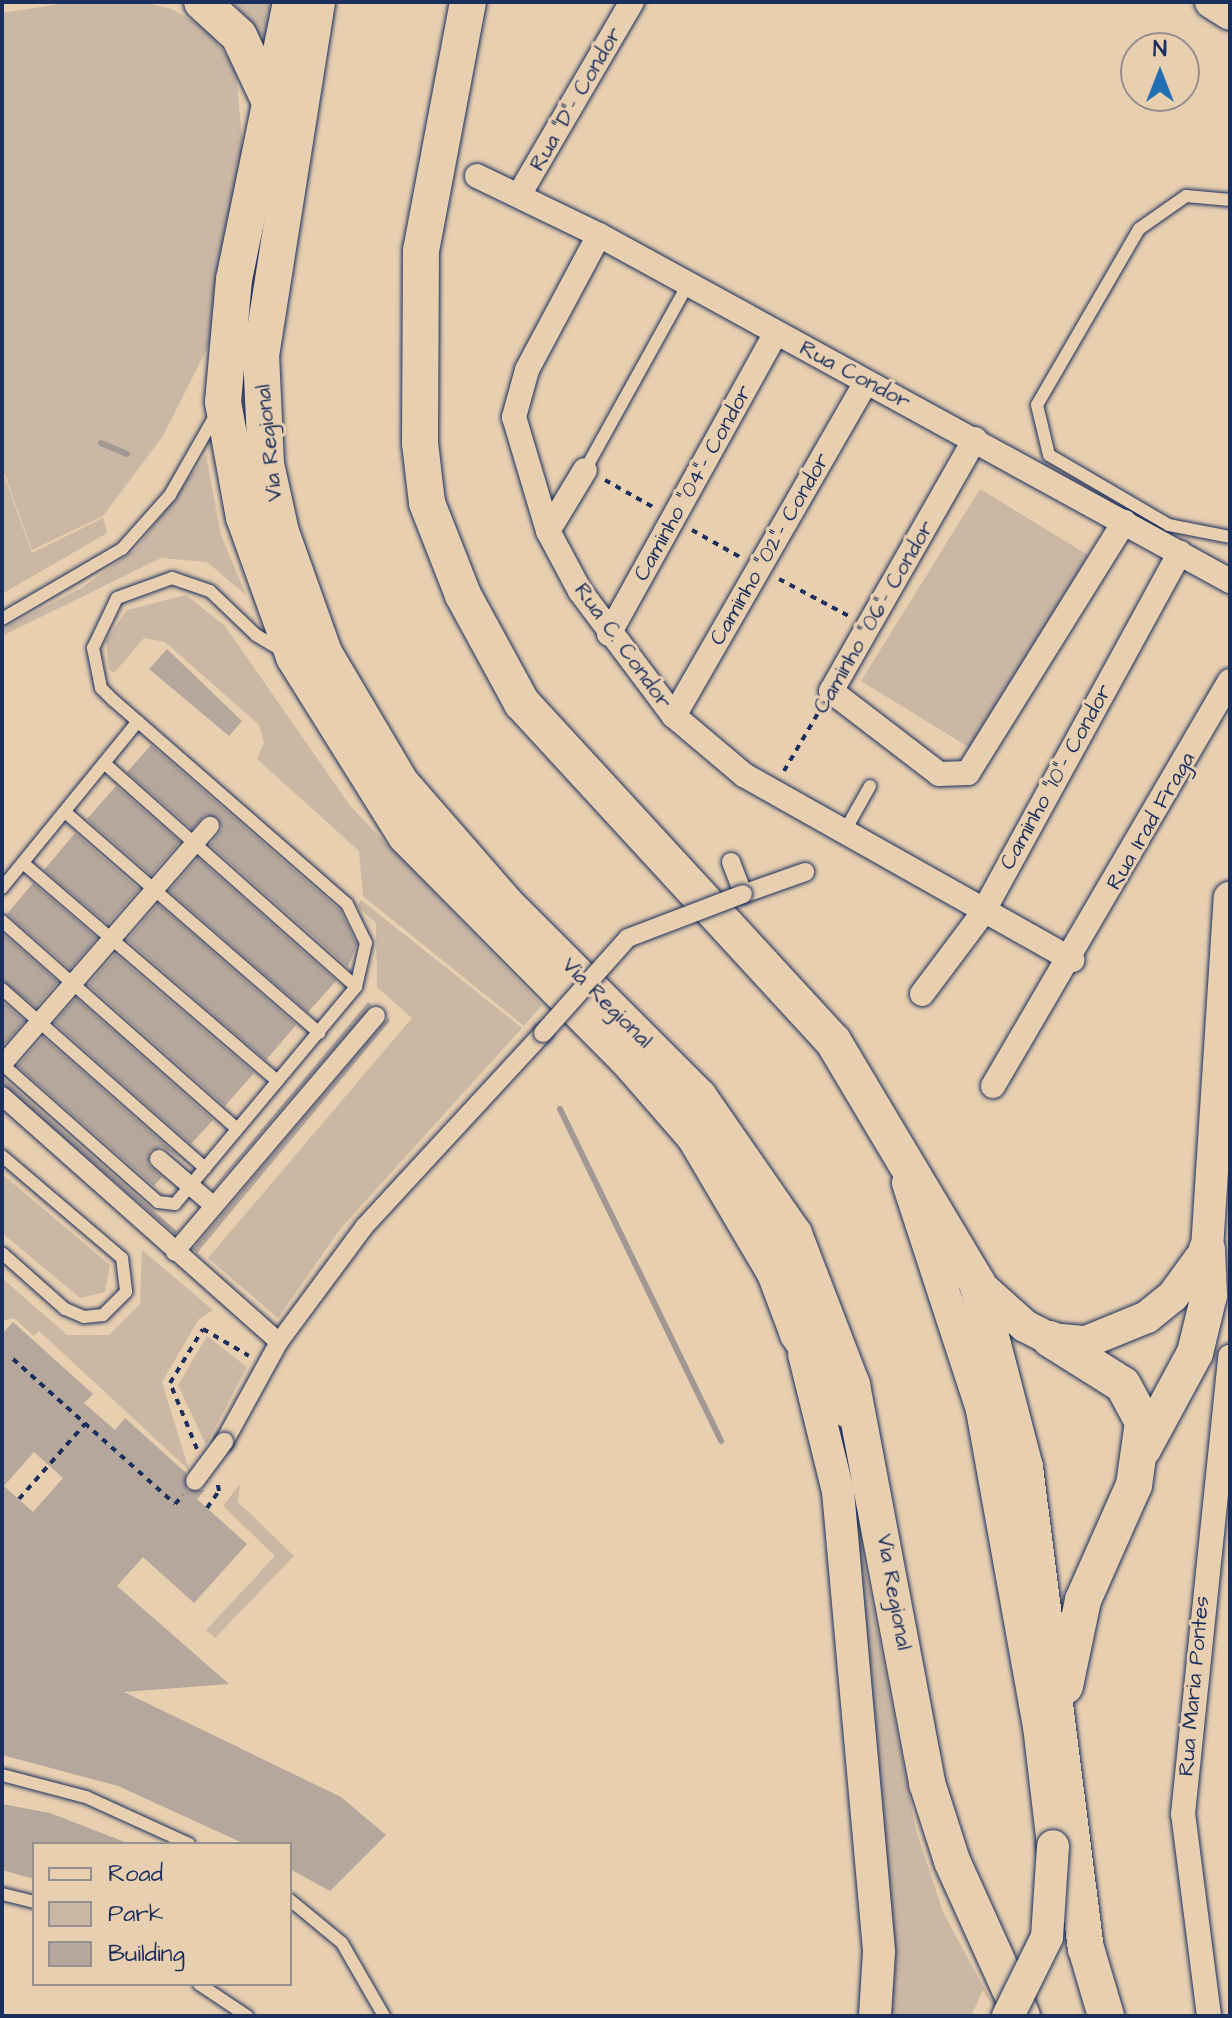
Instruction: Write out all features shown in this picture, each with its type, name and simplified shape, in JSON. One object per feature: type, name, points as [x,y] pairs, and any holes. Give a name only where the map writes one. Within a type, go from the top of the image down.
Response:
[{"type":"main road","points":[[202,2],[239,36],[270,102]]},
{"type":"main road","points":[[291,2],[234,279],[223,402],[244,517],[294,657],[406,836],[627,1059],[695,1137],[775,1273],[798,1334],[838,1491],[879,1952],[875,2016]]},
{"type":"main road","name":"Via Regional","points":[[317,2],[271,260],[261,368],[273,500],[324,653],[401,783],[450,843],[699,1097],[752,1165],[794,1234],[836,1331],[863,1433],[927,1783],[952,1861],[1022,2016]]},
{"type":"main road","points":[[468,2],[421,250],[420,443],[427,503],[469,608],[522,703],[798,999],[889,1126],[977,1283],[1025,1467],[1060,1711],[1086,1948],[1106,2016]]},
{"type":"main road","points":[[1211,2],[1230,14]]},
{"type":"main road","points":[[1060,1711],[1083,1600],[1143,1449],[1195,1353],[1218,1256],[1230,898]]},
{"type":"main road","points":[[889,1126],[982,1410],[1039,1726],[1053,1846],[1047,1937],[1008,2016]]},
{"type":"main road","points":[[1050,1339],[1086,1342],[1117,1334],[1173,1296],[1218,1256]]},
{"type":"main road","points":[[977,1283],[1050,1339],[1123,1385],[1143,1422],[1143,1449]]},
{"type":"main road","points":[[798,1334],[863,1433]]},
{"type":"street","name":"Rua \"D\"- Condor","points":[[519,195],[632,2]]},
{"type":"street","name":"Rua Condor","points":[[477,176],[599,235],[687,286],[975,439],[1230,581]]},
{"type":"street","name":"Rua C. Condor","points":[[599,235],[527,370],[514,417],[548,531],[609,634],[674,716],[770,794],[982,914],[1072,960]]},
{"type":"street","name":"Caminho \"04\"- Condor","points":[[609,634],[776,333]]},
{"type":"street","name":"Caminho \"02\"- Condor","points":[[674,716],[866,382]]},
{"type":"street","name":"Caminho \"06\"- Condor","points":[[831,691],[975,439]]},
{"type":"street","points":[[548,531],[585,470]]},
{"type":"street","points":[[831,691],[939,774],[968,773],[1124,522]]},
{"type":"street","name":"Caminho \"10\"- Condor","points":[[922,994],[982,914],[1180,553]]},
{"type":"street","name":"Rua Irad Fraga","points":[[993,1086],[1072,960],[1230,681]]},
{"type":"street","points":[[2,1064],[210,826]]},
{"type":"street","points":[[731,862],[743,894]]},
{"type":"street","points":[[195,1481],[224,1442],[273,1337],[364,1227],[628,938],[805,872]]},
{"type":"street","points":[[175,1252],[376,1016]]},
{"type":"street","points":[[2,1096],[273,1337]]},
{"type":"street","points":[[159,1159],[214,1206]]},
{"type":"street","name":"Rua Maria Pontes","points":[[1209,2016],[1183,1814],[1230,1356]]},
{"type":"lane","points":[[1230,200],[1186,196],[1139,229],[1037,405],[1049,455],[1169,525],[1230,537]]},
{"type":"lane","points":[[585,470],[687,286]]},
{"type":"lane","points":[[2,619],[100,566],[148,524],[223,402]]},
{"type":"lane","points":[[2,1064],[158,1202],[175,1204],[356,987],[366,943],[347,904],[101,688],[93,648],[106,613],[133,587],[193,581],[294,657]]},
{"type":"lane","points":[[2,888],[138,721]]},
{"type":"lane","points":[[104,763],[192,845],[356,987]]},
{"type":"lane","points":[[843,834],[870,786]]},
{"type":"lane","points":[[65,812],[319,1033]]},
{"type":"lane","points":[[23,863],[277,1081]]},
{"type":"lane","points":[[2,921],[237,1129]]},
{"type":"lane","points":[[2,989],[205,1168]]},
{"type":"lane","points":[[2,1156],[122,1258],[126,1292],[103,1315],[84,1317],[65,1309],[2,1253]]},
{"type":"lane","points":[[2,1775],[86,1797],[185,1842]]},
{"type":"lane","points":[[2,1894],[32,1902]]},
{"type":"lane","points":[[292,1901],[313,1915],[363,1968],[384,2016]]},
{"type":"lane","points":[[202,1986],[247,2016]]},
{"type":"path","points":[[585,470],[672,519]]},
{"type":"path","name":"Caminho \"06\"- Condor","points":[[770,794],[831,691]]},
{"type":"path","points":[[206,1463],[170,1383],[203,1329],[246,1356],[273,1337]]},
{"type":"path","points":[[13,1359],[175,1504],[195,1481]]},
{"type":"path","points":[[19,1499],[85,1424]]},
{"type":"path","points":[[207,1508],[219,1491],[213,1474]]},
{"type":"green space","points":[[74,2],[142,2],[172,9],[209,31],[236,70],[243,150],[215,333],[163,436],[103,516],[32,550],[2,467],[2,13]]},
{"type":"green space","points":[[233,2],[283,2],[271,56],[248,19]]},
{"type":"green space","points":[[206,455],[221,535],[246,595],[207,562],[161,558],[2,636],[2,629],[83,587],[137,548]]},
{"type":"green space","points":[[2,470],[32,553],[103,518],[107,533],[2,594]]},
{"type":"green space","points":[[980,489],[1088,555],[970,748],[861,681]]},
{"type":"green space","points":[[186,595],[225,626],[351,807],[542,1005],[524,1026],[363,896],[359,851],[257,759],[264,743],[259,725],[165,642],[144,638],[114,673],[109,669],[106,641],[127,610]]},
{"type":"green space","points":[[361,900],[522,1028],[341,1228],[278,1318],[208,1258],[412,1018],[377,987],[376,923],[357,906]]},
{"type":"green space","points":[[2,1174],[110,1265],[105,1292],[80,1298],[2,1233]]},
{"type":"green space","points":[[142,1250],[213,1310],[199,1319],[162,1382],[189,1470],[39,1331],[34,1336],[14,1318],[2,1321],[2,1278],[67,1335],[109,1335],[140,1304]]},
{"type":"green space","points":[[207,1336],[247,1367],[206,1445],[178,1385]]},
{"type":"green space","points":[[845,1463],[916,1830],[943,1912],[999,2016],[983,1990],[971,2016],[891,2016],[891,1939]]},
{"type":"green space","points":[[240,1484],[238,1502],[294,1556],[215,1638],[206,1630],[275,1556],[223,1506]]},
{"type":"building","points":[[167,649],[242,721],[229,736],[149,669]]},
{"type":"building","points":[[151,745],[340,910],[357,944],[348,967],[210,845],[222,829],[218,818],[205,815],[192,829],[127,772]]},
{"type":"building","points":[[116,786],[180,842],[151,875],[87,819]]},
{"type":"building","points":[[75,833],[139,889],[108,924],[44,870]]},
{"type":"building","points":[[198,858],[336,981],[308,1012],[169,891]]},
{"type":"building","points":[[33,883],[97,938],[70,969],[7,914]]},
{"type":"building","points":[[158,904],[296,1025],[266,1060],[127,940]]},
{"type":"building","points":[[2,933],[58,982],[36,1007],[2,980]]},
{"type":"building","points":[[115,954],[254,1073],[225,1106],[88,985]]},
{"type":"building","points":[[76,998],[213,1120],[191,1144],[54,1023]]},
{"type":"building","points":[[2,1001],[25,1021],[2,1047]]},
{"type":"building","points":[[368,1002],[372,1005],[212,1189]]},
{"type":"building","points":[[388,1018],[390,1021],[197,1253],[193,1249]]},
{"type":"building","points":[[43,1037],[179,1157],[162,1147],[150,1151],[148,1164],[162,1177],[154,1186],[17,1066]]},
{"type":"building","points":[[2,1077],[177,1231],[197,1207],[175,1234],[2,1084]]},
{"type":"building","points":[[13,1322],[93,1394],[84,1403],[115,1430],[125,1418],[186,1473],[187,1490],[205,1490],[197,1499],[247,1544],[194,1603],[143,1557],[117,1586],[229,1684],[124,1692],[341,1797],[386,1835],[330,1891],[292,1870],[292,1842],[241,1842],[118,1786],[2,1755],[2,1334]],"holes":[[[34,1452],[63,1478],[33,1512],[4,1486]]]},
{"type":"building","points":[[2,1804],[50,1813],[125,1842],[32,1842],[32,1878],[2,1870]]},
{"type":"waterway","points":[[101,443],[127,454]]},
{"type":"waterway","points":[[560,1109],[721,1441]]}]
